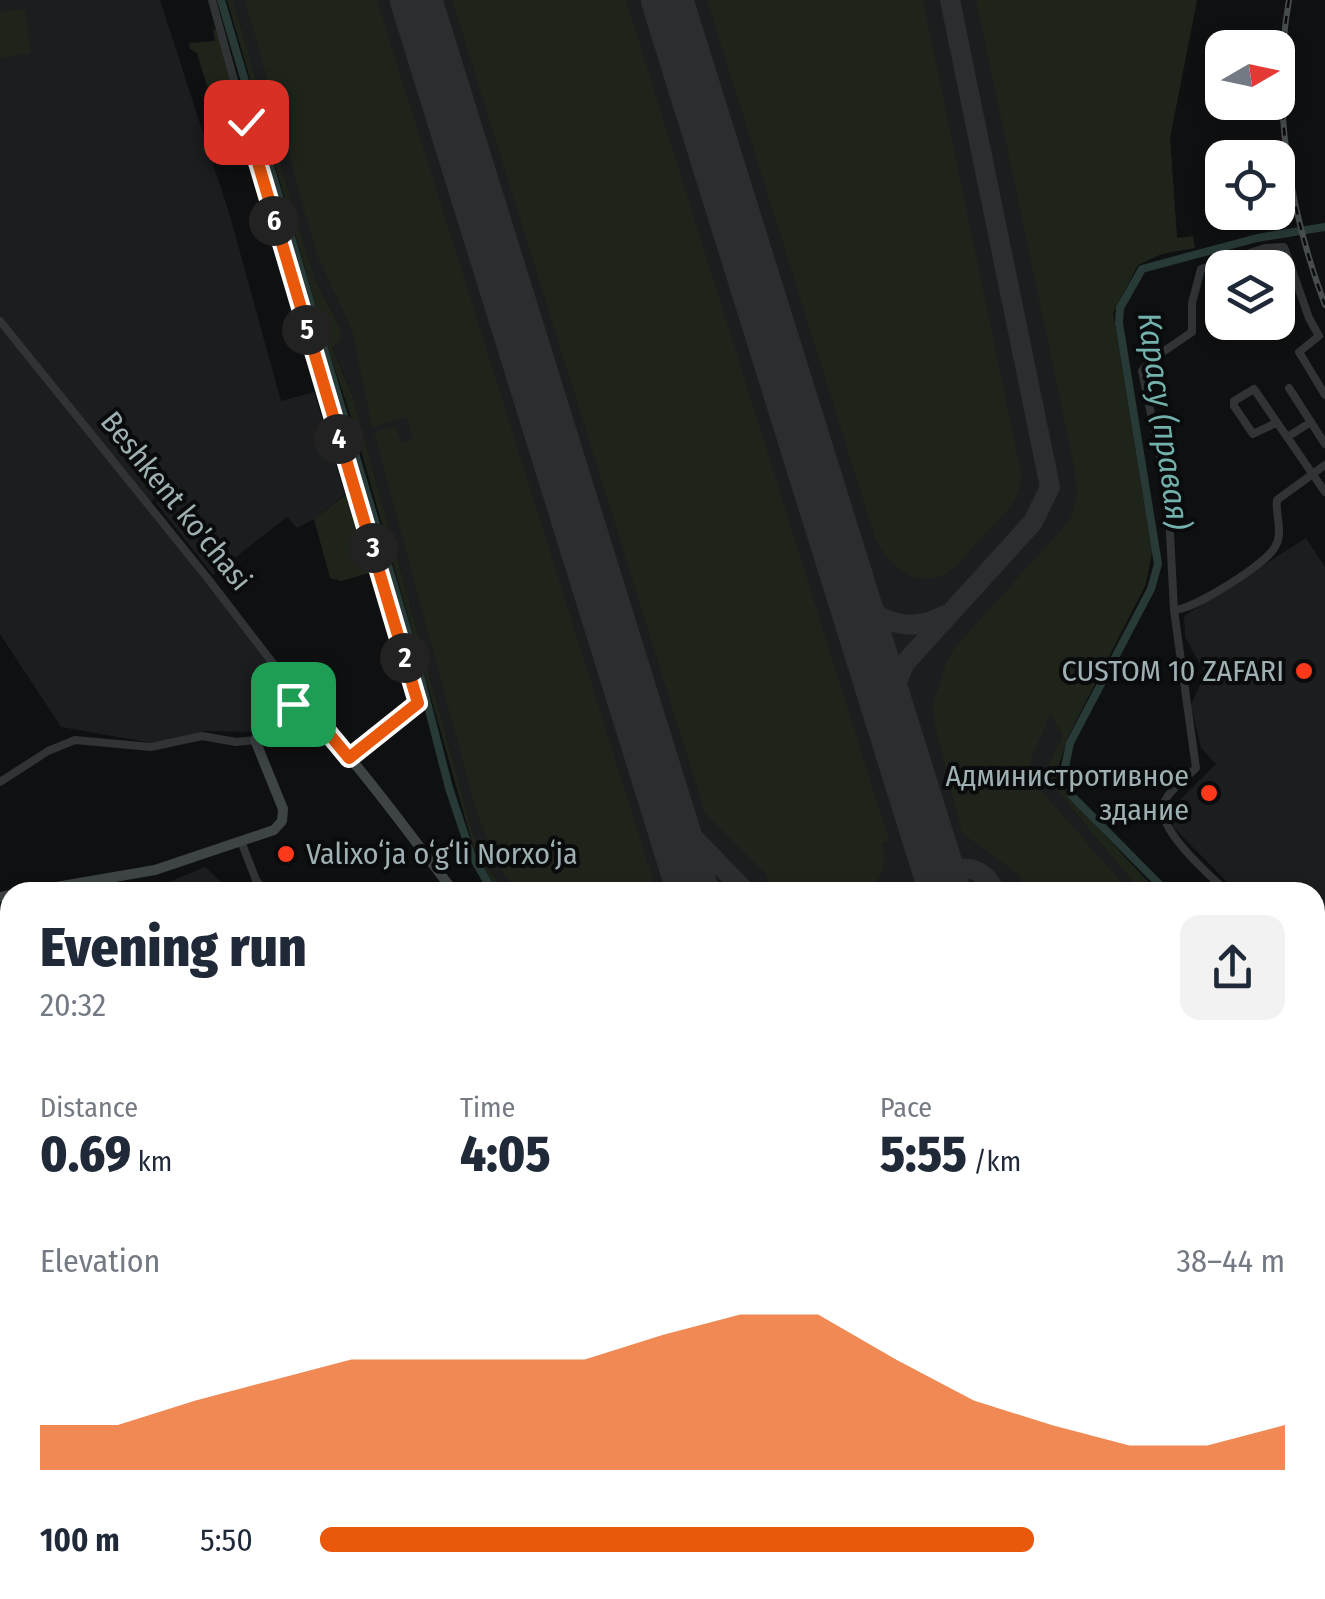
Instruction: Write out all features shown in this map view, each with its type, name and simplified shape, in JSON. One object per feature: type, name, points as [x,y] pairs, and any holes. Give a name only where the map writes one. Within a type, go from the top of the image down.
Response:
[{"type":"street","points":[[212,0],[418,703],[349,758]]},
{"type":"street","points":[[1217,882],[1169,832],[1163,818],[1162,808],[1168,796],[1196,768],[1174,610],[1168,495],[1142,370],[1192,332],[1192,302],[1202,269],[1264,248],[1284,247],[1319,336],[1299,352],[1325,395]]},
{"type":"street","name":"Beshkent ko'chasi","points":[[0,321],[446,882]]},
{"type":"street","points":[[1276,423],[1253,434],[1234,401],[1254,388],[1325,492]]},
{"type":"street","points":[[1289,388],[1325,444]]},
{"type":"street","points":[[1289,436],[1311,422]]},
{"type":"street","points":[[1174,610],[1191,608],[1268,556],[1279,538],[1277,500],[1325,465]]},
{"type":"street","points":[[0,782],[48,751],[75,740],[142,747],[202,736],[236,742],[255,740],[294,702],[296,694]]},
{"type":"street","name":"Beshkent ko'chasi","points":[[286,710],[300,707],[311,714]]},
{"type":"street","points":[[85,882],[155,870],[271,832],[284,813],[255,740]]},
{"type":"street","points":[[241,840],[256,880]]},
{"type":"shaded area","points":[[0,0],[160,0],[230,216],[281,401],[314,392],[345,494],[316,518],[297,528],[287,517],[213,575],[156,503],[168,489],[150,502],[299,690],[251,732],[204,731],[158,744],[61,727],[0,634]]},
{"type":"shaded area","points":[[227,0],[233,0],[317,283],[340,328],[340,341],[332,347],[353,397],[472,830],[498,882],[492,882],[483,870],[473,846],[355,429]]},
{"type":"shaded area","points":[[233,0],[1197,0],[1170,138],[1177,238],[1136,248],[1099,307],[1132,597],[1044,775],[1133,882],[498,882],[472,830],[353,397],[332,346],[340,328],[317,283]]},
{"type":"shaded area","points":[[245,0],[377,0],[654,882],[510,882],[500,869],[477,814],[374,432],[395,426],[402,443],[412,440],[407,417],[372,427],[352,330],[317,255]]},
{"type":"shaded area","points":[[452,0],[626,0],[889,840],[882,843],[884,864],[876,882],[769,882],[766,874],[705,813]]},
{"type":"shaded area","points":[[707,0],[923,0],[1021,472],[1018,492],[1009,508],[943,575],[921,579],[911,576],[886,556],[875,538]]},
{"type":"shaded area","points":[[976,0],[1197,0],[1170,138],[1177,238],[1193,236],[1195,248],[1162,254],[1138,265],[1113,313],[1152,552],[1146,584],[1068,737],[1057,771],[1067,795],[1149,882],[1133,882],[1044,775],[1063,735],[1050,713],[1031,761],[1030,778],[1121,882],[1021,882],[1019,875],[962,833],[934,721],[933,704],[955,647],[1070,520],[1077,494]]},
{"type":"shaded area","points":[[25,9],[31,53],[0,58],[0,12]]},
{"type":"shaded area","points":[[213,29],[218,31],[246,139],[225,146],[215,113],[222,109],[210,96],[197,53],[189,43],[215,41]]},
{"type":"shaded area","points":[[352,490],[376,571],[341,581],[330,578],[314,519]]},
{"type":"shaded area","points":[[1306,538],[1325,567],[1325,882],[1227,882],[1173,827],[1172,808],[1216,764],[1201,748],[1191,705],[1205,673],[1185,637],[1184,616]]},
{"type":"shaded area","points":[[205,867],[221,882],[169,882]]},
{"type":"waterway","name":"Карасу (правая)","points":[[221,0],[417,663],[449,788],[471,854],[487,882]]},
{"type":"waterway","name":"Карасу (правая)","points":[[1157,882],[1072,796],[1064,772],[1070,743],[1151,589],[1158,564],[1119,323],[1120,308],[1142,269],[1257,238],[1325,227]]},
{"type":"taxiway","points":[[895,733],[892,693],[905,663],[1033,522],[1050,487],[950,0]]},
{"type":"taxiway","points":[[848,581],[865,605],[889,620],[916,624],[945,615]]},
{"type":"taxiway","points":[[665,801],[676,820],[736,882]]},
{"type":"taxiway","points":[[926,834],[931,864],[926,882]]},
{"type":"taxiway","points":[[930,882],[944,873],[964,868],[982,874],[990,882]]},
{"type":"runway","points":[[416,0],[690,882]]},
{"type":"runway","points":[[667,0],[942,882]]},
{"type":"railway","points":[[1289,0],[1282,77],[1287,155],[1302,231],[1325,305]]},
{"type":"place","name":"CUSTOM 10 ZAFARI","points":[[1304,671]]},
{"type":"place","name":"Администротивное здание","points":[[1209,793]]},
{"type":"place","name":"Valixoʻja oʻgʻli Norxoʻja","points":[[286,854]]},
{"type":"route","points":[[246,122],[418,703],[349,758],[296,694],[293,704]]}]
